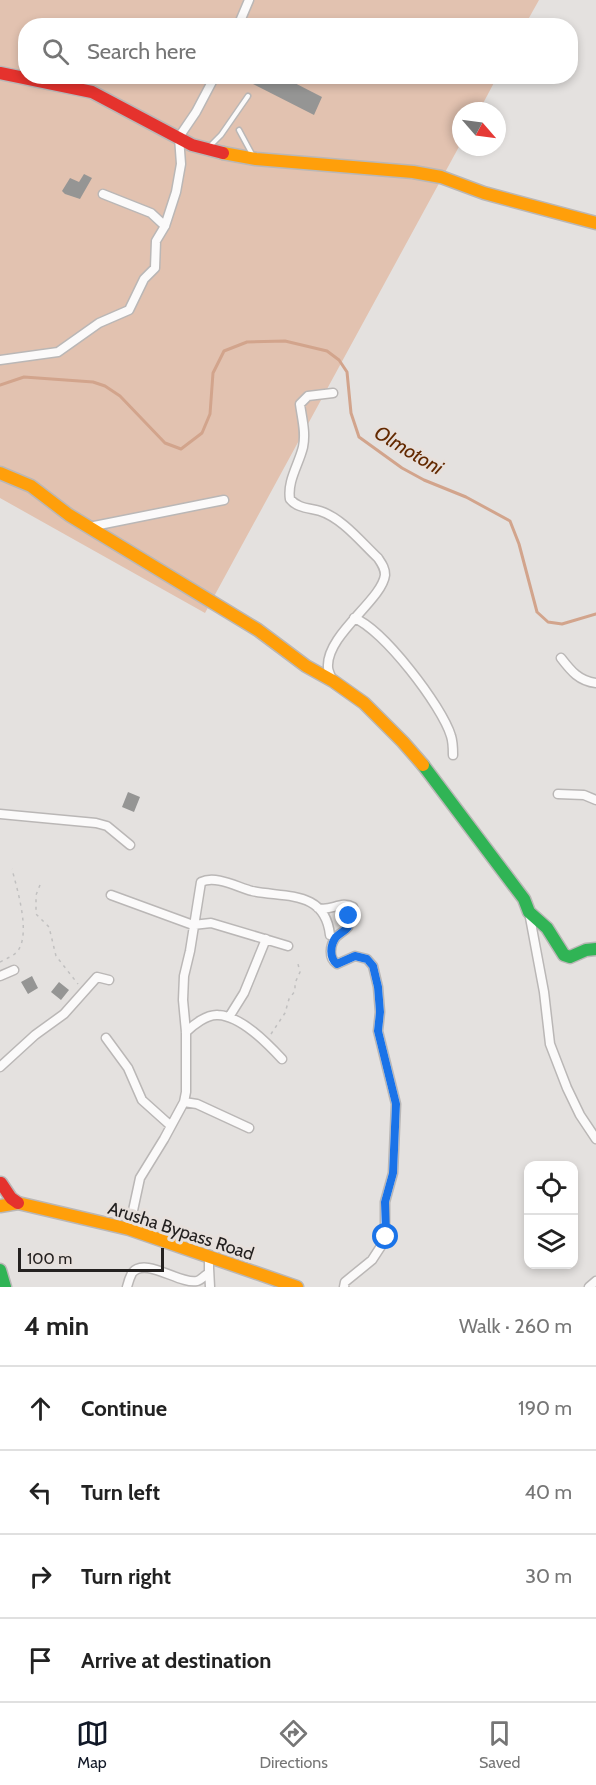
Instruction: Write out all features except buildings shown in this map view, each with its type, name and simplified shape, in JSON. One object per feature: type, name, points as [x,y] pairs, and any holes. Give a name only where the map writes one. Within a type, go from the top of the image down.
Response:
[{"type":"street","points":[[241,18],[249,0]]},
{"type":"street","points":[[0,73],[18,77]]},
{"type":"street","points":[[51,84],[92,93],[206,150],[256,159],[413,172],[441,177],[484,193],[596,223]]},
{"type":"street","points":[[0,360],[58,352],[99,323],[129,310],[144,279],[155,268],[156,241],[165,226],[176,192],[181,164],[179,137],[211,84]]},
{"type":"street","points":[[103,194],[151,213],[165,226]]},
{"type":"street","points":[[333,393],[308,396],[300,404],[304,420],[304,437],[290,494],[292,502],[336,518],[383,564],[385,574],[380,588],[354,618],[328,660],[328,669],[333,681]]},
{"type":"street","points":[[0,473],[32,486],[56,506],[88,527],[258,630],[306,666],[333,681],[364,703],[403,742],[438,783],[524,898],[529,912],[544,992],[550,1044],[580,1115],[596,1139]]},
{"type":"street","points":[[88,527],[224,500]]},
{"type":"street","points":[[354,618],[368,626],[392,648],[405,664],[444,722],[451,736],[453,755]]},
{"type":"street","points":[[561,658],[583,681],[596,683]]},
{"type":"street","points":[[558,794],[584,795],[596,800]]},
{"type":"street","points":[[0,814],[96,823],[107,826],[130,845]]},
{"type":"street","points":[[129,1229],[140,1178],[184,1102],[187,1082],[186,1032],[183,1014],[184,976],[201,882],[205,880],[231,884],[252,891],[297,896],[318,908],[327,909],[345,904],[353,907],[349,915],[348,927],[336,937],[331,947],[332,957],[337,964],[359,956],[373,966],[380,1012],[378,1031],[396,1104],[393,1173],[385,1202],[385,1240],[372,1260],[345,1282],[344,1287]]},
{"type":"street","points":[[111,895],[193,925],[211,923],[288,946]]},
{"type":"street","points":[[318,908],[328,925],[330,935]]},
{"type":"street","points":[[529,912],[548,928],[564,955],[570,957],[586,950],[596,949]]},
{"type":"street","points":[[229,1017],[244,993],[266,939]]},
{"type":"street","points":[[0,976],[14,970]]},
{"type":"street","points":[[0,1067],[34,1035],[63,1014],[97,977],[109,980]]},
{"type":"street","points":[[186,1032],[195,1024],[215,1015],[229,1017],[249,1029],[282,1059]]},
{"type":"street","points":[[106,1038],[128,1068],[142,1100],[171,1126]]},
{"type":"street","points":[[184,1102],[197,1104],[249,1128]]},
{"type":"street","points":[[0,1184],[18,1203]]},
{"type":"street","points":[[0,1206],[18,1203]]},
{"type":"street","name":"Arusha Bypass Road","points":[[18,1203],[129,1229],[297,1287]]},
{"type":"street","points":[[127,1287],[132,1274],[137,1269],[145,1268],[188,1284],[197,1281],[209,1273],[209,1258]]},
{"type":"street","points":[[209,1258],[210,1287]]},
{"type":"street","points":[[0,1270],[5,1287]]},
{"type":"street","points":[[589,1287],[596,1281]]},
{"type":"lane","points":[[206,150],[221,135],[248,96]]},
{"type":"lane","points":[[239,130],[248,149],[256,159]]},
{"type":"path","points":[[0,962],[15,954],[22,941],[21,909],[12,869]]},
{"type":"path","points":[[40,885],[36,895],[36,914],[49,927],[56,956],[80,987],[80,996]]},
{"type":"path","points":[[264,1041],[285,1013],[289,999],[296,991],[296,983],[300,974],[298,964]]},
{"type":"shaded area","points":[[0,0],[539,0],[529,18],[18,18],[18,84],[493,84],[484,102],[452,102],[452,156],[454,156],[205,613],[0,498]]},
{"type":"waterway","name":"Olmotoni","points":[[0,385],[24,377],[93,382],[105,386],[120,396],[165,443],[181,449],[202,433],[210,414],[213,373],[224,351],[247,342],[285,341],[327,351],[339,360],[347,372],[351,413],[359,437],[402,468],[424,480],[466,497],[510,521],[519,544],[537,612],[548,622],[562,624],[596,614]]},
{"type":"traffic: fast","points":[[423,765],[524,899],[529,912],[547,928],[564,955],[570,957],[586,950],[596,949]]},
{"type":"traffic: fast","points":[[0,1270],[5,1287]]},
{"type":"traffic: slow","points":[[223,153],[256,159],[413,172],[441,177],[484,193],[596,223]]},
{"type":"traffic: slow","points":[[0,473],[31,486],[69,515],[258,630],[306,666],[333,681],[364,703],[423,765]]},
{"type":"traffic: slow","points":[[0,1206],[18,1203],[129,1229],[297,1287]]},
{"type":"traffic: jam","points":[[0,73],[18,77]]},
{"type":"traffic: jam","points":[[53,84],[92,92],[192,145],[223,153]]},
{"type":"traffic: jam","points":[[1,1183],[11,1198],[18,1203]]},
{"type":"route","points":[[349,916],[348,927],[336,937],[331,947],[332,957],[337,964],[359,956],[367,959],[373,966],[380,1012],[378,1031],[396,1104],[393,1173],[385,1202],[386,1237]]}]
